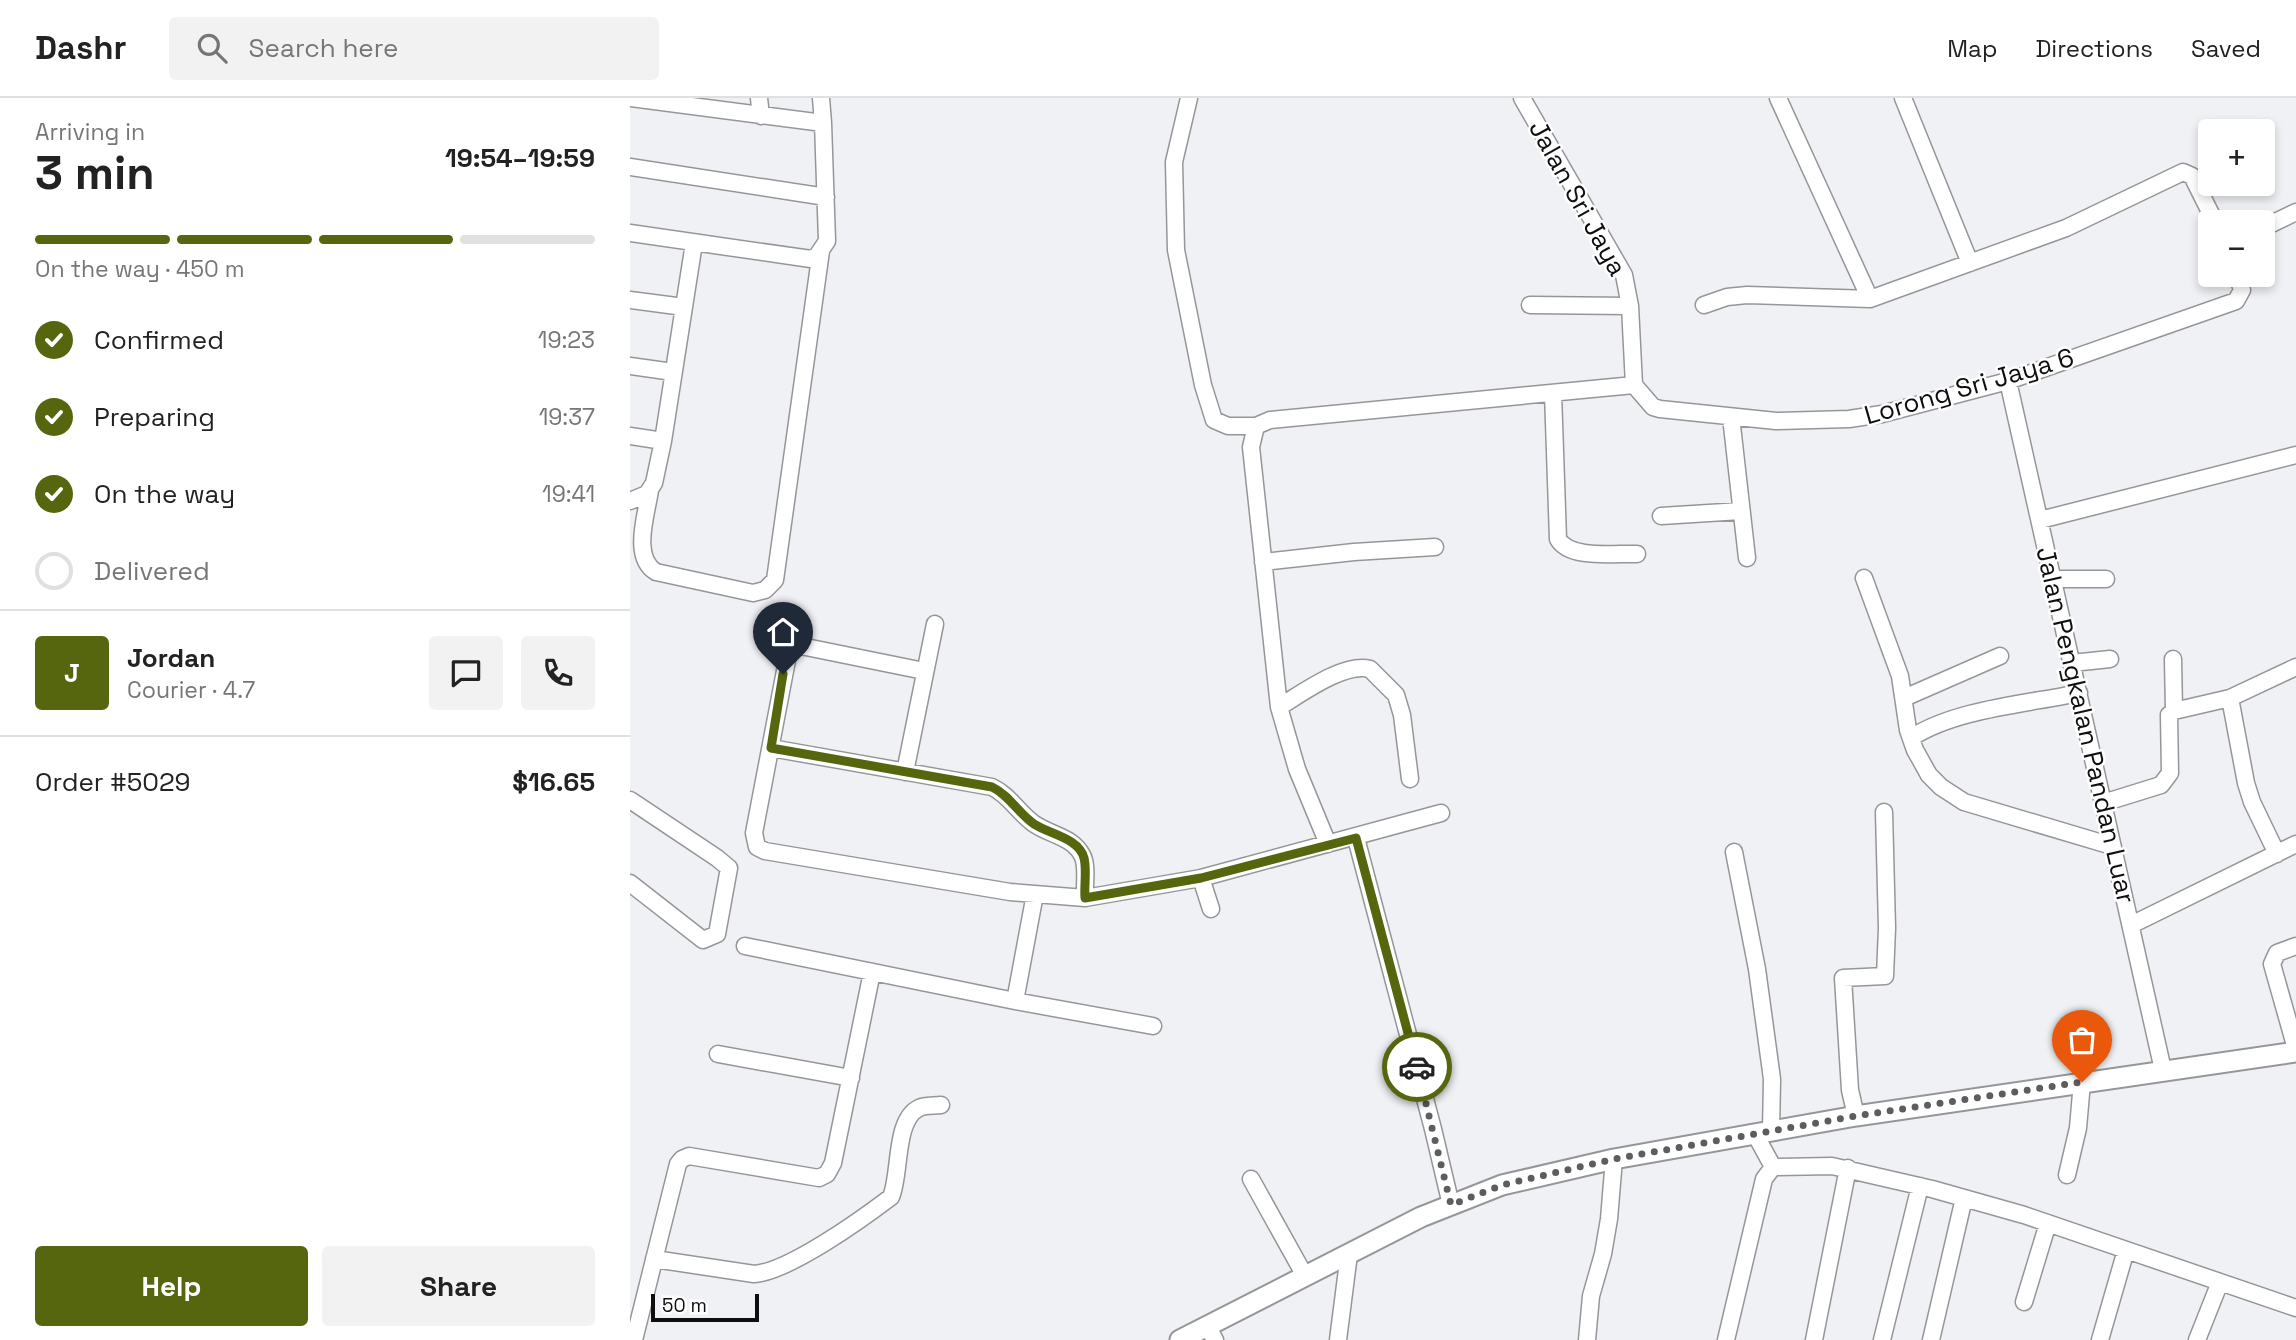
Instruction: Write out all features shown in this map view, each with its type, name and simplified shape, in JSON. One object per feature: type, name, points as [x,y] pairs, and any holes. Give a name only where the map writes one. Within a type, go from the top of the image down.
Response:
[{"type":"main road","points":[[1180,1340],[1211,1333],[1305,1276],[1421,1217],[1502,1185],[1614,1159],[1856,1116],[2296,1050]]},
{"type":"street","points":[[630,98],[689,102],[761,116],[822,123]]},
{"type":"street","points":[[759,98],[761,116]]},
{"type":"street","points":[[630,233],[811,259],[821,251],[827,241],[821,98]]},
{"type":"street","points":[[1189,98],[1174,162],[1176,250],[1187,310],[1214,420],[1228,426],[1251,426],[1270,420],[1634,385]]},
{"type":"street","name":"Jalan Sri Jaya","points":[[1522,98],[1624,275],[1630,306],[1634,385]]},
{"type":"street","points":[[1778,98],[1870,299]]},
{"type":"street","points":[[1903,98],[1970,263]]},
{"type":"street","points":[[630,167],[826,197]]},
{"type":"street","points":[[1704,304],[1727,297],[1747,295],[1870,299],[2091,217],[2183,172],[2193,176],[2209,210]]},
{"type":"street","points":[[2275,222],[2296,212]]},
{"type":"street","points":[[630,501],[640,498],[654,484],[694,243]]},
{"type":"street","points":[[650,490],[642,543],[649,568],[656,572],[753,593],[765,590],[775,580],[821,251]]},
{"type":"street","name":"Lorong Sri Jaya 6","points":[[1634,385],[1653,407],[1660,409],[1776,421],[1849,419],[1917,406],[2008,381],[2236,301],[2241,287]]},
{"type":"street","points":[[630,300],[684,307]]},
{"type":"street","points":[[1530,305],[1630,306]]},
{"type":"street","points":[[630,366],[673,372]]},
{"type":"street","name":"Jalan Pengkalan Pandan Luar","points":[[2008,381],[2163,1070]]},
{"type":"street","points":[[1553,393],[1558,539],[1562,546],[1579,553],[1637,554]]},
{"type":"street","points":[[1731,417],[1747,558]]},
{"type":"street","points":[[1251,426],[1279,707],[1290,750],[1328,844]]},
{"type":"street","points":[[630,436],[663,441]]},
{"type":"street","points":[[2040,520],[2296,455]]},
{"type":"street","points":[[1661,516],[1741,511]]},
{"type":"street","points":[[1263,562],[1435,547]]},
{"type":"street","points":[[1864,578],[1900,676],[1911,738],[1929,775],[1952,796],[1964,802],[2112,846]]},
{"type":"street","points":[[2053,579],[2106,579]]},
{"type":"street","points":[[905,772],[935,624]]},
{"type":"street","points":[[924,671],[795,646],[789,650],[754,833],[757,847],[765,851],[924,879],[1085,898],[1201,878],[1441,813]]},
{"type":"street","points":[[1904,698],[2000,656]]},
{"type":"street","points":[[2072,663],[2110,659]]},
{"type":"street","points":[[2173,659],[2174,710]]},
{"type":"street","points":[[2103,803],[2161,785],[2167,780],[2170,773],[2169,715],[2174,710],[2230,698],[2296,667]]},
{"type":"street","points":[[1279,707],[1336,675],[1353,668],[1370,669],[1396,695],[1402,715],[1410,779]]},
{"type":"street","points":[[1911,738],[1933,726],[1964,716],[2079,693]]},
{"type":"street","points":[[2230,698],[2252,802],[2277,853]]},
{"type":"street","points":[[771,748],[992,787],[1000,791],[1033,823],[1068,840],[1084,856],[1085,898]]},
{"type":"street","points":[[630,800],[717,858],[729,869],[717,934],[703,940],[630,883]]},
{"type":"street","points":[[1856,1116],[1850,1090],[1843,978],[1885,976],[1887,928],[1884,812]]},
{"type":"street","points":[[1356,838],[1433,1129],[1447,1206]]},
{"type":"street","points":[[2131,925],[2296,844]]},
{"type":"street","points":[[1734,852],[1757,969],[1772,1079],[1763,1132],[1773,1167]]},
{"type":"street","points":[[1201,878],[1210,909]]},
{"type":"street","points":[[1015,1001],[1035,894]]},
{"type":"street","points":[[745,946],[1153,1026]]},
{"type":"street","points":[[2296,946],[2277,953],[2272,964],[2296,1050]]},
{"type":"street","points":[[634,1340],[678,1164],[682,1159],[689,1156],[824,1177],[833,1163],[872,972]]},
{"type":"street","points":[[718,1054],[850,1078]]},
{"type":"street","points":[[2067,1175],[2078,1128],[2082,1082]]},
{"type":"street","points":[[654,1259],[754,1275],[793,1261],[891,1197],[897,1185],[901,1139],[911,1113],[921,1107],[941,1105]]},
{"type":"street","points":[[1587,1340],[1591,1296],[1603,1254],[1609,1219],[1614,1159]]},
{"type":"street","points":[[1726,1340],[1764,1179],[1773,1167],[1803,1165],[1848,1168],[1964,1198],[2048,1223],[2296,1308]]},
{"type":"street","points":[[1814,1340],[1848,1168]]},
{"type":"street","points":[[1251,1179],[1305,1276]]},
{"type":"street","points":[[1882,1340],[1920,1186]]},
{"type":"street","points":[[1931,1340],[1964,1198]]},
{"type":"street","points":[[2024,1302],[2048,1223]]},
{"type":"street","points":[[2099,1340],[2126,1250]]},
{"type":"street","points":[[1338,1340],[1349,1254]]},
{"type":"street","points":[[2197,1340],[2220,1282]]},
{"type":"way so far","points":[[1417,1067],[1451,1205],[1502,1185],[1614,1159],[1856,1116],[2082,1082]]},
{"type":"route","points":[[783,674],[771,748],[992,787],[1000,791],[1033,823],[1068,840],[1084,856],[1085,898],[1201,878],[1356,838],[1417,1067]]}]
